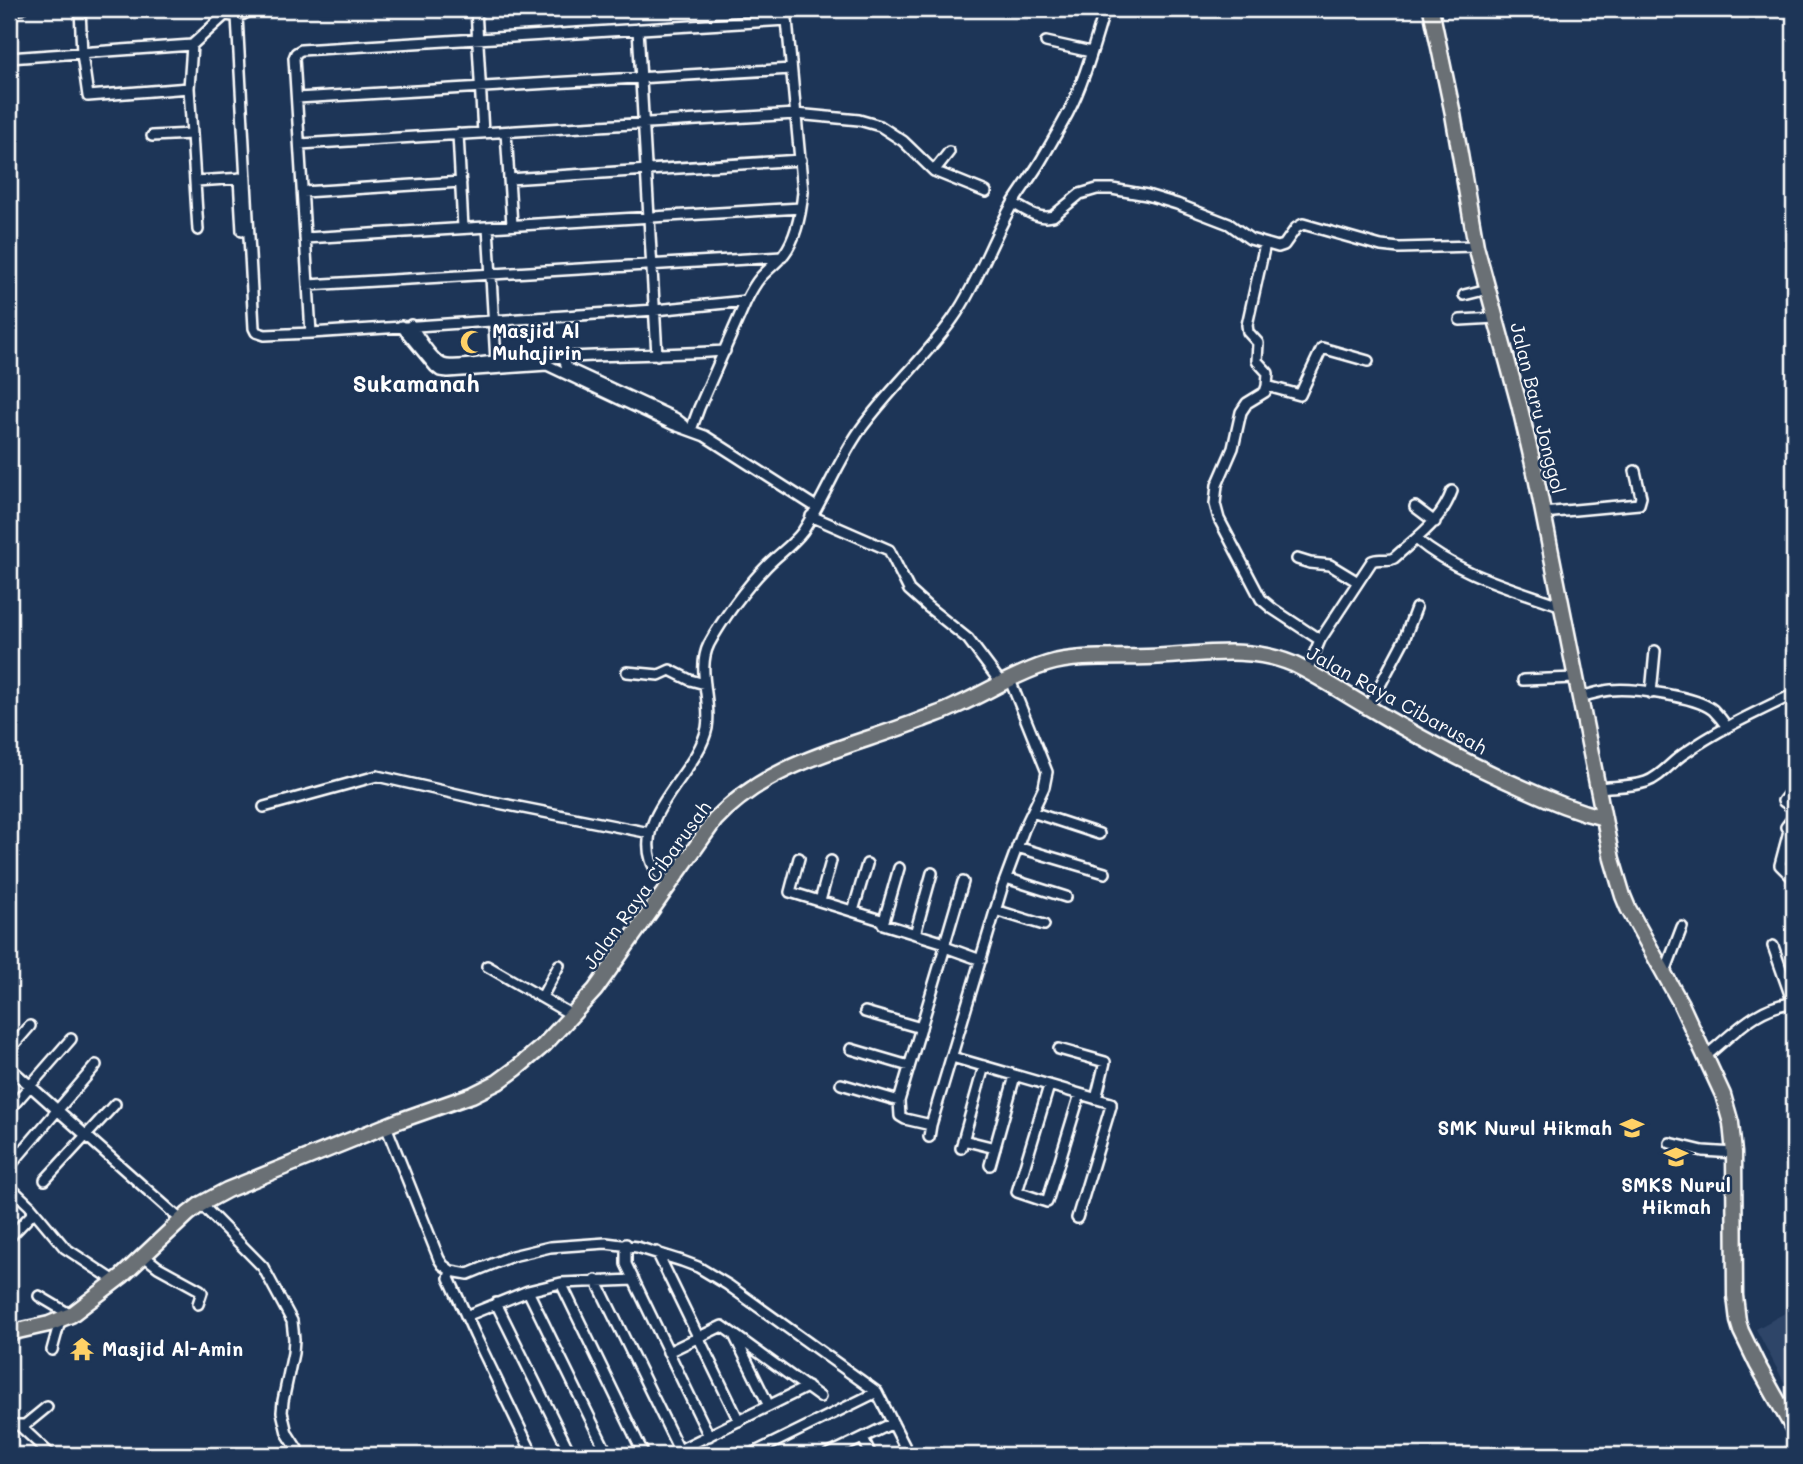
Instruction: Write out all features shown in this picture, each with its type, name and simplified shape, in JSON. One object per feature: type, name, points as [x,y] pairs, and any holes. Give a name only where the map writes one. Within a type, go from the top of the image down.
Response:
[{"type":"main road","name":"Jalan Baru Jonggol","points":[[1431,9],[1461,155],[1476,246],[1536,477],[1612,859],[1623,896],[1665,972],[1706,1056],[1730,1115],[1734,1153],[1735,1296],[1738,1321],[1751,1354],[1794,1430]]},
{"type":"main road","name":"Jalan Raya Cibarusah","points":[[9,1333],[66,1318],[144,1256],[201,1204],[227,1190],[498,1082],[526,1062],[595,990],[725,809],[764,780],[812,757],[956,706],[1037,668],[1057,662],[1222,652],[1277,659],[1307,671],[1450,755],[1577,812],[1604,818]]},
{"type":"street","points":[[9,9],[21,9]]},
{"type":"street","points":[[80,9],[82,54],[88,96],[189,88]]},
{"type":"street","points":[[216,9],[225,15],[237,16],[251,9]]},
{"type":"street","points":[[475,9],[483,133]]},
{"type":"street","points":[[691,430],[746,301],[754,286],[782,257],[793,239],[801,208],[801,160],[786,9]]},
{"type":"street","points":[[670,885],[651,860],[650,833],[655,818],[685,774],[704,737],[708,714],[704,658],[712,639],[755,579],[801,533],[860,431],[952,320],[1013,203],[1069,111],[1083,80],[1105,9]]},
{"type":"street","points":[[9,58],[192,45],[225,15]]},
{"type":"street","points":[[237,16],[243,178],[256,332],[265,335],[311,333],[654,310],[746,301]]},
{"type":"street","points":[[311,333],[294,58],[296,52],[477,38],[787,20]]},
{"type":"street","points":[[638,29],[657,355]]},
{"type":"street","points":[[1046,43],[1091,52]]},
{"type":"street","points":[[192,45],[189,88],[198,230]]},
{"type":"street","points":[[297,98],[792,69]]},
{"type":"street","points":[[300,144],[796,114],[859,120],[880,126],[903,141],[934,171],[986,192]]},
{"type":"street","points":[[506,132],[512,225]]},
{"type":"street","points":[[152,136],[192,134]]},
{"type":"street","points":[[458,134],[463,228]]},
{"type":"street","points":[[934,171],[948,152]]},
{"type":"street","points":[[509,179],[801,160]]},
{"type":"street","points":[[196,181],[243,178]]},
{"type":"street","points":[[242,231],[243,178]]},
{"type":"street","points":[[303,192],[461,182]]},
{"type":"street","points":[[1013,203],[1035,215],[1048,218],[1080,194],[1097,189],[1129,191],[1223,221],[1245,237],[1265,244],[1282,246],[1296,228],[1303,224],[1381,246],[1476,246]]},
{"type":"street","points":[[306,238],[801,208]]},
{"type":"street","points":[[488,227],[496,361]]},
{"type":"street","points":[[1265,244],[1247,325],[1248,332],[1258,343],[1258,361],[1268,373],[1268,386],[1265,392],[1247,403],[1241,412],[1233,448],[1217,485],[1215,504],[1219,519],[1261,599],[1273,610],[1320,640]]},
{"type":"street","points":[[308,285],[782,257]]},
{"type":"street","points":[[1464,295],[1488,289]]},
{"type":"street","points":[[1460,320],[1496,318]]},
{"type":"street","points":[[406,326],[438,361],[448,365],[725,351]]},
{"type":"street","points":[[406,326],[440,371],[547,365],[672,424],[691,430]]},
{"type":"street","points":[[1268,386],[1300,395],[1322,348],[1368,361]]},
{"type":"street","points":[[564,358],[567,368],[675,418],[816,507]]},
{"type":"street","points":[[1543,513],[1640,504],[1635,471]]},
{"type":"street","points":[[1307,671],[1320,640],[1372,561],[1394,558],[1434,522],[1447,505],[1452,491]]},
{"type":"street","points":[[1415,507],[1434,522]]},
{"type":"street","points":[[811,516],[889,550],[909,590],[968,639],[1006,681],[1047,772],[1044,787],[1017,847],[995,911],[929,1137]]},
{"type":"street","points":[[1416,538],[1441,558],[1457,566],[1562,606]]},
{"type":"street","points":[[1297,559],[1330,565],[1358,582]]},
{"type":"street","points":[[1368,708],[1404,640],[1416,608]]},
{"type":"street","points":[[1651,692],[1655,651]]},
{"type":"street","points":[[627,672],[659,675],[670,670],[705,684]]},
{"type":"street","points":[[1523,680],[1575,678]]},
{"type":"street","points":[[1579,697],[1614,690],[1651,692],[1700,703],[1713,709],[1727,727]]},
{"type":"street","points":[[1598,788],[1652,780],[1684,753],[1727,727],[1794,694]]},
{"type":"street","points":[[264,807],[377,776],[650,833]]},
{"type":"street","points":[[1794,787],[1783,801],[1794,809]]},
{"type":"street","points":[[1032,812],[1100,834]]},
{"type":"street","points":[[1794,816],[1786,827],[1789,831],[1780,865],[1794,879]]},
{"type":"street","points":[[1785,844],[1794,851]]},
{"type":"street","points":[[1017,847],[1105,873]]},
{"type":"street","points":[[799,858],[790,892],[881,920],[883,924],[981,960]]},
{"type":"street","points":[[820,901],[831,861]]},
{"type":"street","points":[[853,911],[867,864]]},
{"type":"street","points":[[883,924],[899,868]]},
{"type":"street","points":[[915,934],[932,873]]},
{"type":"street","points":[[1006,878],[1066,897]]},
{"type":"street","points":[[931,1125],[900,1116],[899,1101],[963,882]]},
{"type":"street","points":[[995,911],[1044,925]]},
{"type":"street","points":[[1665,972],[1682,927]]},
{"type":"street","points":[[1706,1056],[1759,1013],[1782,1004],[1794,1003],[1773,946]]},
{"type":"street","points":[[542,997],[559,965]]},
{"type":"street","points":[[487,966],[572,1015]]},
{"type":"street","points":[[864,1012],[921,1028]]},
{"type":"street","points":[[9,1050],[30,1026]]},
{"type":"street","points":[[9,1110],[71,1038]]},
{"type":"street","points":[[851,1049],[909,1066]]},
{"type":"street","points":[[1059,1049],[1105,1062],[1096,1098]]},
{"type":"street","points":[[952,1057],[1109,1102],[1111,1106],[1077,1219]]},
{"type":"street","points":[[9,1167],[96,1065]]},
{"type":"street","points":[[984,1066],[962,1144],[995,1148]]},
{"type":"street","points":[[9,1067],[181,1220]]},
{"type":"street","points":[[990,1165],[1015,1076]]},
{"type":"street","points":[[841,1084],[899,1101]]},
{"type":"street","points":[[1049,1086],[1017,1192],[1047,1202],[1080,1094]]},
{"type":"street","points":[[45,1180],[115,1104]]},
{"type":"street","points":[[386,1126],[439,1259],[451,1271],[468,1274],[512,1256],[550,1247],[587,1244],[626,1244],[682,1261],[712,1275],[877,1392],[909,1455]]},
{"type":"street","points":[[1670,1143],[1703,1152],[1734,1153]]},
{"type":"street","points":[[9,1186],[65,1248],[114,1281]]},
{"type":"street","points":[[201,1204],[263,1267],[292,1321],[293,1353],[282,1412],[287,1433],[301,1455]]},
{"type":"street","points":[[9,1238],[34,1212]]},
{"type":"street","points":[[626,1244],[626,1264],[709,1436]]},
{"type":"street","points":[[657,1252],[739,1421]]},
{"type":"street","points":[[144,1256],[158,1267],[200,1290],[202,1296],[198,1304]]},
{"type":"street","points":[[451,1271],[449,1278],[533,1455]]},
{"type":"street","points":[[596,1280],[679,1450]]},
{"type":"street","points":[[466,1316],[528,1291],[561,1283],[634,1280]]},
{"type":"street","points":[[561,1283],[644,1455]]},
{"type":"street","points":[[528,1291],[608,1455]]},
{"type":"street","points":[[39,1296],[66,1318],[52,1350]]},
{"type":"street","points":[[496,1303],[570,1455]]},
{"type":"street","points":[[668,1352],[722,1326],[820,1397]]},
{"type":"street","points":[[734,1334],[769,1406]]},
{"type":"street","points":[[669,1455],[807,1387]]},
{"type":"street","points":[[749,1455],[877,1392]]},
{"type":"street","points":[[9,1426],[27,1424],[47,1407]]},
{"type":"street","points":[[832,1454],[893,1423]]},
{"type":"street","points":[[20,1426],[51,1455]]},
{"type":"street","points":[[863,1438],[872,1455]]},
{"type":"shaded area","points":[[1794,1308],[1794,1376],[1784,1382],[1756,1329]]},
{"type":"place","name":"Masjid Al Muhajirin","points":[[472,342]]},
{"type":"place","name":"SMK Nurul Hikmah","points":[[1632,1128]]},
{"type":"place","name":"SMKS Nurul Hikmah","points":[[1676,1157]]},
{"type":"place","name":"Masjid Al-Amin","points":[[82,1349]]},
{"type":"district","name":"Sukamanah","points":[[416,384]]}]
